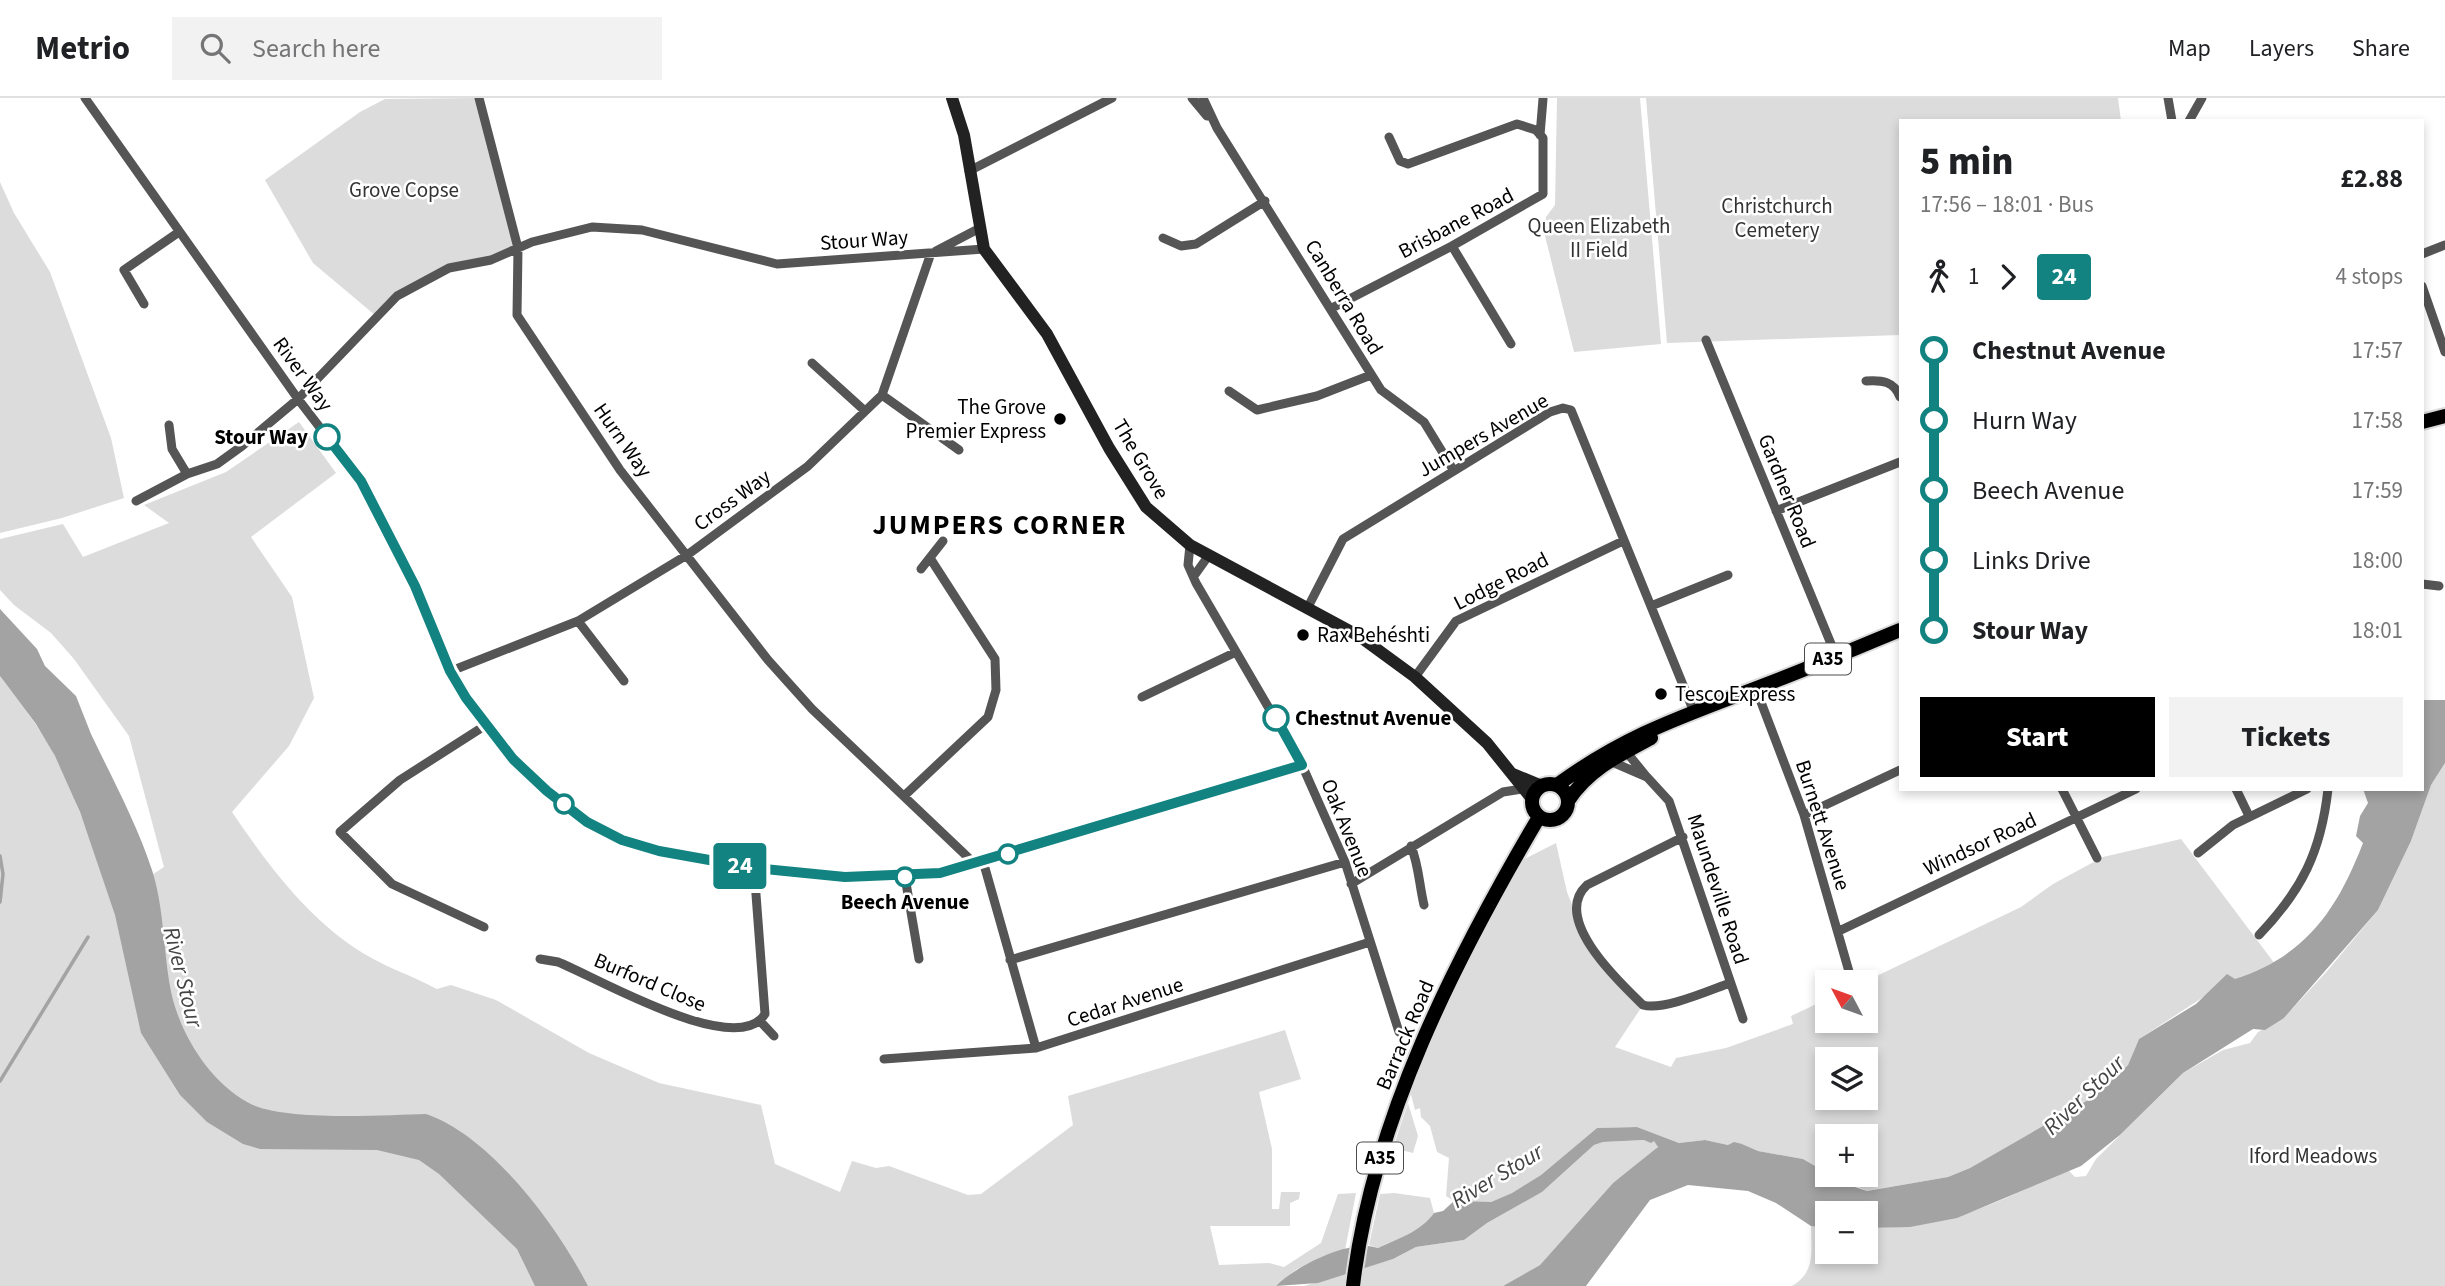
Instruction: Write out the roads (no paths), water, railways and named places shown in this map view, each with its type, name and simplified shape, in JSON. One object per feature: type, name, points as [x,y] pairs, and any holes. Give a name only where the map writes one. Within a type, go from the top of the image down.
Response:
[{"type":"main road","points":[[2424,421],[2445,415]]},
{"type":"main road","name":"A35","points":[[1527,794],[1694,712],[1899,630]]},
{"type":"main road","name":"A35","points":[[1539,817],[1552,820],[1564,814],[1568,801],[1584,779],[1610,761],[1622,748]]},
{"type":"main road","points":[[1550,785],[1565,792],[1568,801]]},
{"type":"main road","points":[[1527,794],[1539,817]]},
{"type":"main road","name":"Barrack Road","points":[[1353,1284],[1377,1164],[1407,1079],[1441,999],[1539,817]]},
{"type":"street","name":"River Way","points":[[85,98],[298,399],[361,481],[415,586],[450,671],[486,724],[513,759],[547,791],[587,822],[622,840],[659,851],[754,868],[845,877],[905,877],[940,873],[979,863],[1302,765]]},
{"type":"street","name":"Hurn Way","points":[[479,98],[518,248],[517,315],[620,470],[768,660],[811,709],[979,863]]},
{"type":"street","name":"The Grove","points":[[952,98],[964,135],[984,248],[1047,334],[1109,448],[1146,507],[1156,519],[1191,545],[1359,636],[1415,677],[1486,743],[1527,794]]},
{"type":"street","points":[[969,171],[1112,98]]},
{"type":"street","name":"Canberra Road","points":[[1192,98],[1217,128],[1265,201],[1371,375],[1390,400],[1424,422],[1454,471]]},
{"type":"street","name":"Canberra Road","points":[[1203,98],[1217,128]]},
{"type":"street","points":[[2168,98],[2172,119]]},
{"type":"street","points":[[2190,119],[2200,100],[2213,98]]},
{"type":"street","name":"Brisbane Road","points":[[1332,308],[1452,246],[1543,194],[1544,146],[1540,135],[1543,99]]},
{"type":"street","points":[[1390,137],[1400,161],[1408,164],[1517,124],[1540,135]]},
{"type":"street","points":[[1163,238],[1181,246],[1196,244],[1265,201]]},
{"type":"street","name":"Stour Way","points":[[136,501],[187,474],[217,464],[298,399],[397,296],[449,268],[491,260],[518,248],[592,227],[642,230],[778,264],[984,248]]},
{"type":"street","name":"Stour Way","points":[[931,253],[980,229]]},
{"type":"street","points":[[144,304],[124,270],[179,232]]},
{"type":"street","points":[[2424,253],[2445,245]]},
{"type":"street","points":[[1452,246],[1511,344]]},
{"type":"street","name":"Cross Way","points":[[450,671],[578,621],[687,555],[808,466],[882,395],[931,253]]},
{"type":"street","points":[[2424,292],[2445,352]]},
{"type":"street","name":"Gardner Road","points":[[1706,340],[1836,656]]},
{"type":"street","points":[[812,363],[865,411]]},
{"type":"street","points":[[1229,391],[1256,415],[1317,397],[1371,375]]},
{"type":"street","points":[[1866,381],[1879,380],[1899,391]]},
{"type":"street","points":[[882,395],[959,450]]},
{"type":"street","name":"Jumpers Avenue","points":[[1308,607],[1343,539],[1550,412],[1563,408],[1571,410],[1694,712]]},
{"type":"street","points":[[169,425],[172,449],[187,474]]},
{"type":"street","points":[[1776,511],[1899,462]]},
{"type":"street","points":[[921,569],[943,541]]},
{"type":"street","name":"Lodge Road","points":[[1415,677],[1456,621],[1623,541]]},
{"type":"street","name":"Oak Avenue","points":[[1191,545],[1188,565],[1302,765],[1345,862],[1399,1032]]},
{"type":"street","points":[[1194,576],[1209,555]]},
{"type":"street","points":[[904,796],[988,717],[996,690],[995,659],[930,558]]},
{"type":"street","points":[[1651,606],[1728,575]]},
{"type":"street","points":[[2424,584],[2439,586]]},
{"type":"street","points":[[578,621],[624,681]]},
{"type":"street","points":[[1142,697],[1236,652]]},
{"type":"street","name":"Burnett Avenue","points":[[1756,689],[1804,816],[1849,970]]},
{"type":"street","points":[[484,927],[393,884],[340,832],[400,780],[486,724]]},
{"type":"street","name":"Maundeville Road","points":[[1622,748],[1669,801],[1743,1019]]},
{"type":"street","name":"Maundeville Road","points":[[1610,761],[1647,778]]},
{"type":"street","points":[[1804,816],[1899,770]]},
{"type":"street","name":"The Grove","points":[[1512,774],[1550,785]]},
{"type":"street","points":[[2063,791],[2097,858]]},
{"type":"street","name":"Windsor Road","points":[[1839,931],[2132,791]]},
{"type":"street","points":[[2237,791],[2249,816]]},
{"type":"street","points":[[2198,853],[2233,825],[2303,791]]},
{"type":"street","points":[[2259,935],[2284,909],[2306,875],[2320,832],[2328,791]]},
{"type":"street","points":[[1351,884],[1503,792],[1527,794]]},
{"type":"street","points":[[1683,837],[1587,885],[1577,895],[1575,906],[1578,920],[1593,950],[1643,1005],[1650,1007],[1730,983]]},
{"type":"street","points":[[1412,846],[1419,867],[1418,881],[1424,905]]},
{"type":"street","points":[[1010,960],[1345,862]]},
{"type":"street","points":[[979,863],[1036,1048]]},
{"type":"street","points":[[754,868],[765,1014],[760,1021],[774,1036]]},
{"type":"street","points":[[905,877],[919,959]]},
{"type":"street","name":"Cedar Avenue","points":[[884,1059],[1036,1048],[1370,942]]},
{"type":"street","name":"Burford Close","points":[[540,959],[558,962],[698,1023],[735,1029],[760,1021]]},
{"type":"waterway","points":[[0,856],[3,874],[0,902]]},
{"type":"waterway","points":[[0,1081],[88,937]]},
{"type":"place","name":"The Grove Premier Express","points":[[1060,419]]},
{"type":"place","name":"Stour Way","points":[[327,437]]},
{"type":"place","name":"Rax Behéshti","points":[[1303,635]]},
{"type":"place","name":"Tesco Express","points":[[1661,694]]},
{"type":"place","name":"Chestnut Avenue","points":[[1276,718]]},
{"type":"place","name":"Beech Avenue","points":[[905,877]]},
{"type":"district","name":"JUMPERS CORNER","points":[[1000,525]]},
{"type":"park label","name":"Grove Copse","points":[[404,190]]},
{"type":"park label","name":"Christchurch Cemetery","points":[[1777,218]]},
{"type":"park label","name":"Queen Elizabeth II Field","points":[[1599,238]]},
{"type":"park label","name":"Iford Meadows","points":[[2313,1156]]},
{"type":"water label","name":"River Stour","points":[[183,977]]},
{"type":"water label","name":"River Stour","points":[[2084,1095]]},
{"type":"water label","name":"River Stour","points":[[1497,1176]]}]
